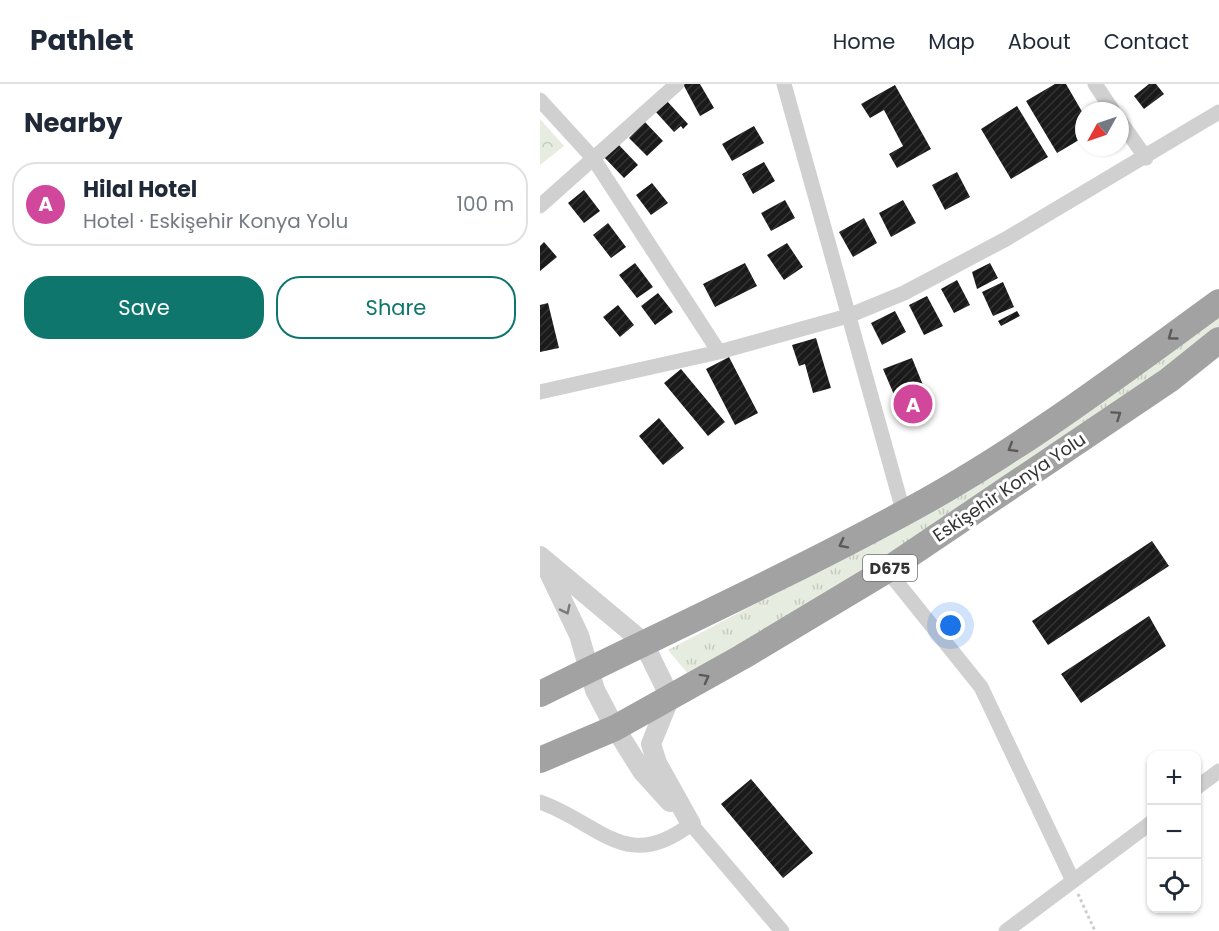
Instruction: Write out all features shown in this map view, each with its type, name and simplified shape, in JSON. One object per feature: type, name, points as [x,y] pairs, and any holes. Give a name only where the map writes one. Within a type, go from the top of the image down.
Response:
[{"type":"highway","name":"Eskişehir Konya Yolu","points":[[540,694],[643,642],[686,624],[904,514],[1053,423],[1219,302]]},
{"type":"highway","name":"Eskişehir Konya Yolu","points":[[540,760],[615,728],[887,570],[1169,380],[1219,340]]},
{"type":"street","points":[[540,206],[677,84]]},
{"type":"street","points":[[1095,84],[1107,102]]},
{"type":"street","points":[[786,85],[904,514]]},
{"type":"street","points":[[540,100],[593,158],[719,352]]},
{"type":"street","points":[[540,392],[719,352],[848,316],[904,293],[1146,158],[1219,112]]},
{"type":"street","points":[[1129,134],[1146,158]]},
{"type":"street","points":[[541,556],[643,642],[670,697],[651,744],[657,763],[691,824]]},
{"type":"street","points":[[541,556],[579,635],[595,690],[642,771],[691,824],[782,931]]},
{"type":"street","points":[[887,570],[981,687],[1073,881]]},
{"type":"street","points":[[1201,785],[1219,771]]},
{"type":"street","points":[[540,802],[612,840],[639,847],[672,838],[691,824]]},
{"type":"street","points":[[1006,931],[1147,826]]},
{"type":"path","points":[[1073,881],[1095,931]]},
{"type":"green space","points":[[540,119],[564,146],[540,165]]},
{"type":"green space","points":[[1219,317],[1219,327],[1164,369],[893,554],[689,675],[668,650],[889,534],[1016,462]]},
{"type":"building","points":[[683,84],[700,84],[714,108],[700,116]]},
{"type":"building","points":[[1055,84],[1066,84],[1076,102],[1075,142],[1057,153],[1026,101]]},
{"type":"building","points":[[1149,84],[1156,84],[1164,94],[1144,109],[1134,96]]},
{"type":"building","points":[[895,85],[931,149],[897,168],[889,154],[903,146],[884,110],[870,118],[861,104]]},
{"type":"building","points":[[667,101],[688,124],[683,129],[681,126],[674,132],[655,111]]},
{"type":"building","points":[[1017,106],[1048,157],[1011,179],[981,129]]},
{"type":"building","points":[[645,122],[663,141],[647,156],[629,138]]},
{"type":"building","points":[[754,126],[764,143],[732,161],[722,144]]},
{"type":"building","points":[[617,143],[638,165],[624,178],[603,156]]},
{"type":"building","points":[[764,162],[775,181],[753,194],[742,174]]},
{"type":"building","points":[[957,172],[970,197],[945,210],[932,185]]},
{"type":"building","points":[[652,183],[668,203],[651,215],[636,195]]},
{"type":"building","points":[[584,190],[600,211],[584,223],[568,203]]},
{"type":"building","points":[[785,200],[795,218],[771,231],[761,213]]},
{"type":"building","points":[[903,200],[916,223],[891,237],[879,213]]},
{"type":"building","points":[[864,218],[877,243],[853,257],[839,232]]},
{"type":"building","points":[[608,223],[626,247],[611,258],[593,235]]},
{"type":"building","points":[[544,242],[557,257],[540,271],[540,246]]},
{"type":"building","points":[[787,243],[803,267],[784,280],[767,255]]},
{"type":"building","points":[[635,263],[653,287],[637,298],[619,275]]},
{"type":"building","points":[[745,263],[757,286],[715,307],[703,284]]},
{"type":"building","points":[[990,263],[998,278],[977,289],[972,272]]},
{"type":"building","points":[[957,280],[970,305],[954,313],[941,289]]},
{"type":"building","points":[[1003,282],[1014,307],[993,316],[982,292]]},
{"type":"building","points":[[658,293],[673,312],[655,325],[641,306]]},
{"type":"building","points":[[927,296],[943,326],[924,335],[909,305]]},
{"type":"building","points":[[548,303],[559,348],[540,352],[540,305]]},
{"type":"building","points":[[618,305],[634,325],[620,337],[603,317]]},
{"type":"building","points":[[895,311],[906,332],[882,345],[871,323]]},
{"type":"building","points":[[1017,311],[1020,316],[1001,326],[998,321]]},
{"type":"building","points":[[816,338],[831,388],[813,393],[805,364],[799,366],[792,345]]},
{"type":"building","points":[[729,357],[758,413],[735,425],[706,369]]},
{"type":"building","points":[[912,358],[923,385],[895,397],[883,369]]},
{"type":"building","points":[[681,369],[725,422],[708,436],[664,383]]},
{"type":"building","points":[[659,418],[684,448],[663,465],[639,436]]},
{"type":"building","points":[[1152,541],[1169,566],[1048,645],[1032,621]]},
{"type":"building","points":[[1149,616],[1166,646],[1081,703],[1061,674]]},
{"type":"building","points":[[751,779],[813,853],[783,878],[721,804]]},
{"type":"place","name":"Hilal Hotel","points":[[913,404]]}]
